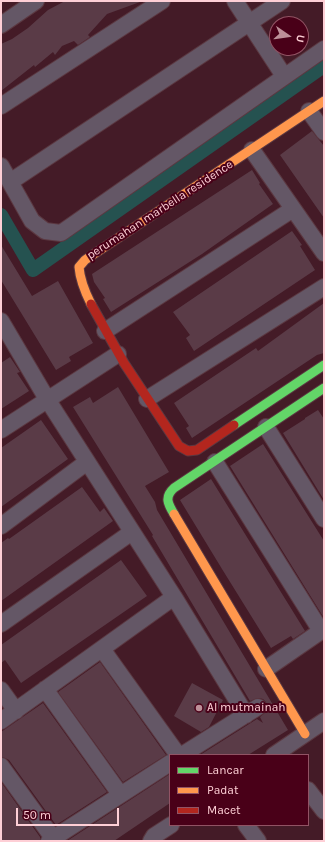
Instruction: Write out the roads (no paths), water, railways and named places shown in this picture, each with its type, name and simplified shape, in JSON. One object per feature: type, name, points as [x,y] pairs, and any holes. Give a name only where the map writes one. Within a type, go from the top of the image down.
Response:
[{"type":"street","points":[[1,25],[36,1]]},
{"type":"street","points":[[1,106],[162,1]]},
{"type":"street","points":[[235,1],[284,76]]},
{"type":"street","points":[[10,182],[250,24],[282,1]]},
{"type":"street","points":[[1,166],[32,221],[45,231],[61,233],[324,49]]},
{"type":"street","name":"perumahan marbella residence","points":[[324,101],[84,260],[79,267],[81,284],[104,331],[147,399],[179,446],[185,450],[190,452],[197,450],[324,365]]},
{"type":"street","points":[[309,111],[324,132]]},
{"type":"street","points":[[252,150],[324,253]]},
{"type":"street","points":[[104,331],[293,209]]},
{"type":"street","points":[[147,399],[324,287]]},
{"type":"street","points":[[1,321],[5,338],[47,399],[174,597],[252,711],[184,754]]},
{"type":"street","points":[[1,430],[118,354]]},
{"type":"street","points":[[305,734],[168,504],[167,498],[168,493],[323,390]]},
{"type":"street","points":[[266,427],[324,519]]},
{"type":"street","points":[[1,526],[87,462]]},
{"type":"street","points":[[215,462],[322,630],[266,669]]},
{"type":"street","points":[[1,624],[132,532]]},
{"type":"street","points":[[1,720],[174,597]]},
{"type":"street","points":[[102,648],[177,754]]},
{"type":"street","points":[[45,689],[120,794]]},
{"type":"street","points":[[1,690],[16,710]]},
{"type":"street","points":[[278,754],[324,721]]},
{"type":"street","points":[[1,766],[51,840],[169,763]]},
{"type":"street","points":[[309,791],[324,811]]},
{"type":"street","points":[[150,841],[154,836],[169,826]]},
{"type":"street","points":[[247,826],[258,841]]},
{"type":"waterway","points":[[1,215],[33,270],[324,66]]},
{"type":"place","name":"Al mutmainah","points":[[199,708]]}]
